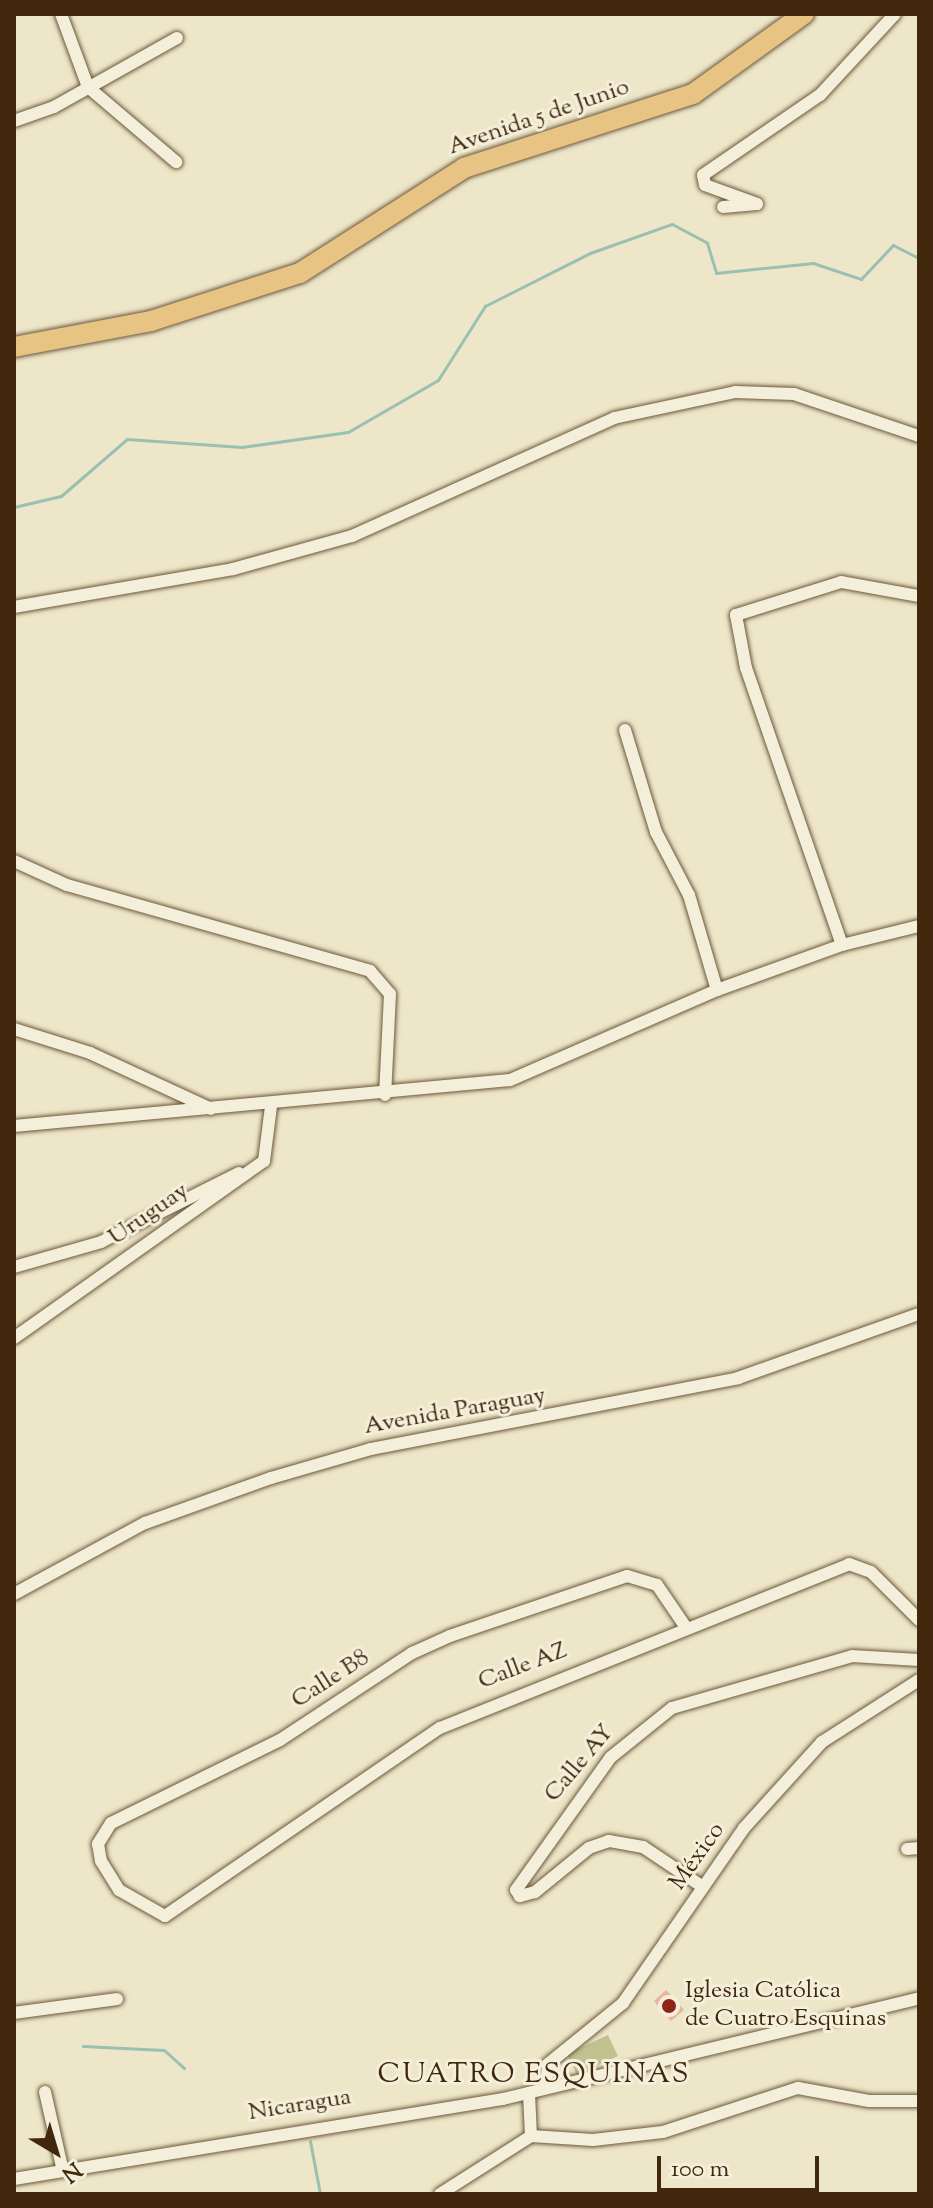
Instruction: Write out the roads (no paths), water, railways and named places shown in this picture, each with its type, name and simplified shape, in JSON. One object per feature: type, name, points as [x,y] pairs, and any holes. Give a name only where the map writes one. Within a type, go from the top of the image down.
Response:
[{"type":"main road","name":"Avenida 5 de Junio","points":[[14,347],[151,321],[300,273],[464,168],[693,94],[804,14]]},
{"type":"street","points":[[61,14],[88,87],[176,162]]},
{"type":"street","points":[[723,207],[757,204],[705,185],[703,175],[820,95],[895,14]]},
{"type":"street","points":[[14,121],[88,87],[177,38]]},
{"type":"street","points":[[14,607],[233,569],[352,536],[614,418],[735,392],[794,394],[919,436]]},
{"type":"street","points":[[842,945],[746,668],[736,615],[841,582],[919,596]]},
{"type":"street","points":[[625,730],[656,832],[689,895],[717,990]]},
{"type":"street","points":[[14,861],[67,885],[370,971],[390,994],[385,1095]]},
{"type":"street","points":[[14,1126],[271,1106],[510,1080],[717,990],[842,945],[919,926]]},
{"type":"street","points":[[14,1029],[90,1053],[211,1109]]},
{"type":"street","points":[[14,1267],[101,1242],[257,1166],[268,1154],[271,1106]]},
{"type":"street","name":"Uruguay","points":[[14,1338],[257,1166]]},
{"type":"street","name":"Avenida Paraguay","points":[[14,1594],[145,1523],[271,1478],[371,1449],[738,1378],[919,1314]]},
{"type":"street","name":"Calle AZ","points":[[165,1916],[440,1728],[685,1626],[849,1564],[871,1572],[919,1620]]},
{"type":"street","name":"Calle B8","points":[[165,1916],[119,1890],[101,1861],[102,1831],[280,1740],[412,1653],[616,1576],[657,1585],[685,1626]]},
{"type":"street","name":"Calle AY","points":[[703,1887],[643,1847],[609,1841],[589,1848],[535,1892],[520,1896],[516,1890],[611,1757],[672,1708],[852,1656],[919,1660]]},
{"type":"street","name":"México","points":[[546,2087],[548,2064],[623,2003],[744,1828],[834,1730],[898,1698],[919,1680]]},
{"type":"street","name":"Nicaragua","points":[[14,2179],[529,2093],[919,1998]]},
{"type":"street","points":[[14,2013],[117,1999]]},
{"type":"street","points":[[440,2194],[531,2136],[593,2140],[663,2132],[798,2088],[869,2101],[919,2101]]},
{"type":"street","points":[[45,2092],[63,2171]]},
{"type":"street","points":[[529,2093],[531,2136]]},
{"type":"waterway","points":[[14,507],[61,496],[127,439],[242,447],[348,432],[438,380],[485,306],[590,253],[672,224],[707,243],[716,273],[813,263],[861,279],[893,245],[919,258]]},
{"type":"waterway","points":[[83,2046],[164,2050],[184,2068]]},
{"type":"waterway","points":[[310,2141],[320,2194]]},
{"type":"place","name":"Iglesia Católica de Cuatro Esquinas","points":[[669,2006]]},
{"type":"district","name":"CUATRO ESQUINAS","points":[[534,2075]]}]
